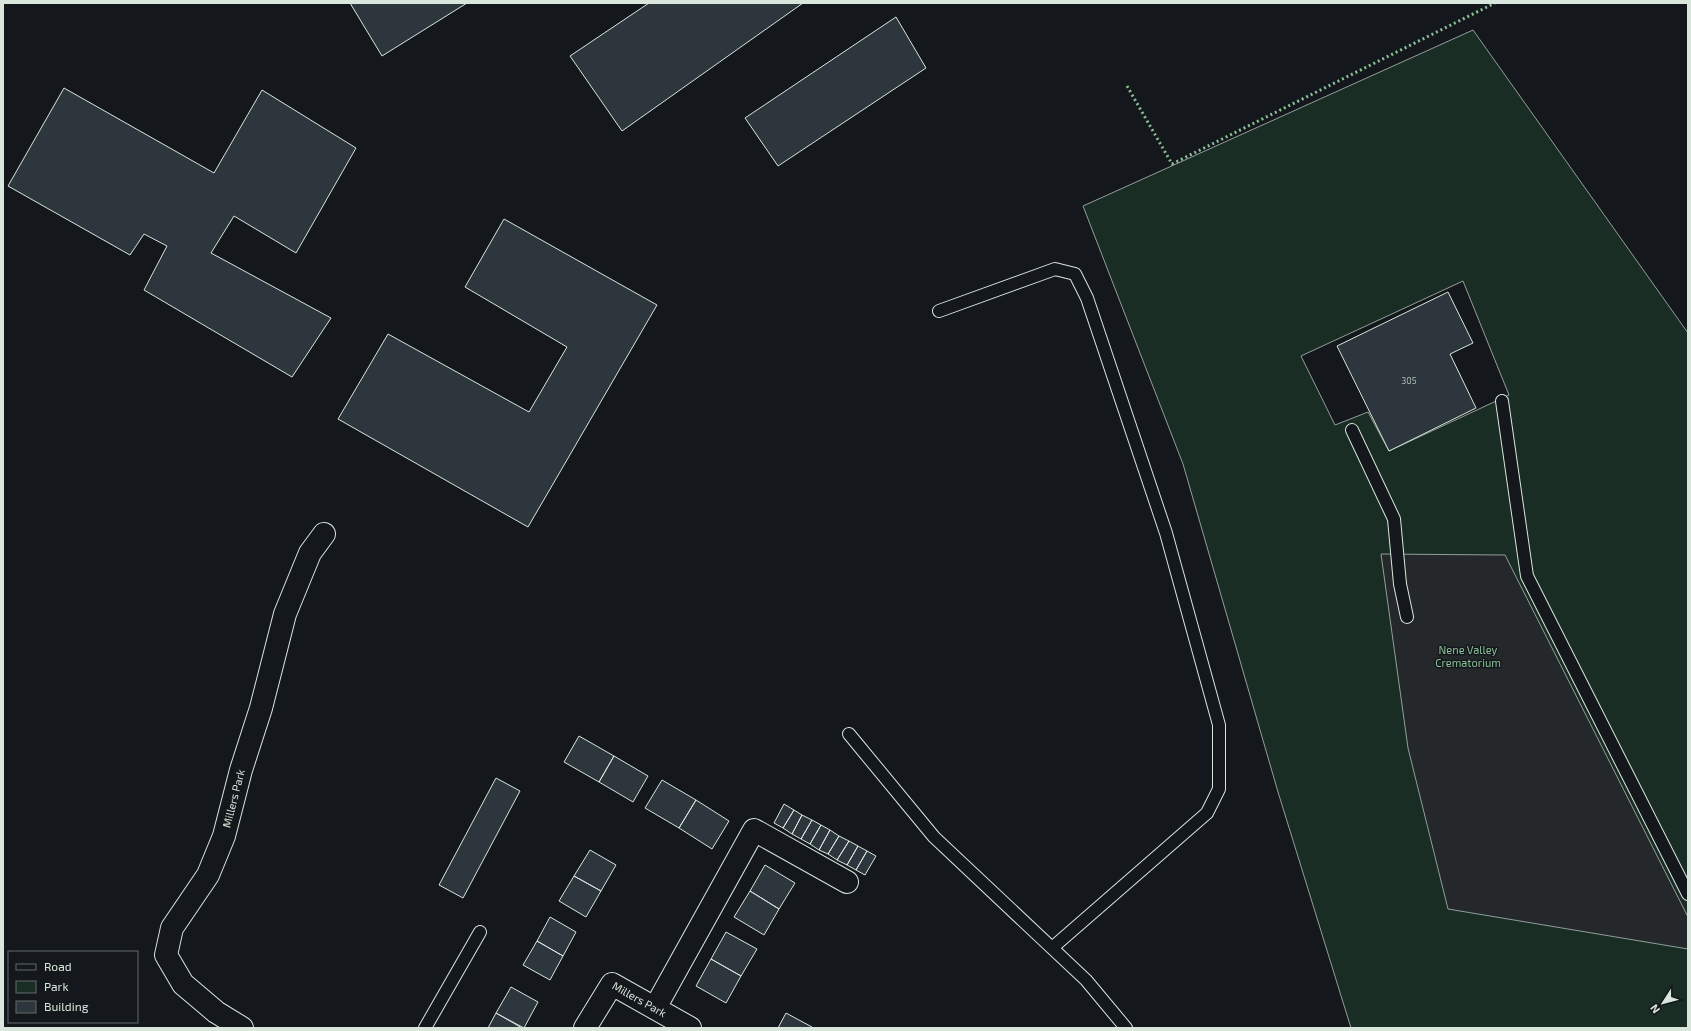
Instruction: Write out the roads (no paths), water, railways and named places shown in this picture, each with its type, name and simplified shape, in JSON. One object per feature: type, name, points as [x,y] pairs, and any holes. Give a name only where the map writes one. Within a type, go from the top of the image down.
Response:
[{"type":"street","name":"Millers Park","points":[[242,1028],[216,1012],[183,984],[166,955],[172,928],[208,875],[224,836],[285,614],[310,553],[324,534]]},
{"type":"street","points":[[655,1008],[754,830],[847,882]]},
{"type":"street","name":"Millers Park","points":[[585,1028],[612,984],[690,1028]]},
{"type":"lane","points":[[939,311],[1055,269],[1075,274],[1088,298],[1166,533],[1219,725],[1219,789],[1207,813],[1052,948]]},
{"type":"lane","points":[[1502,401],[1527,576],[1688,894]]},
{"type":"lane","points":[[1352,430],[1394,519],[1400,584],[1407,617]]},
{"type":"lane","points":[[849,734],[934,836],[1086,980],[1126,1028]]},
{"type":"lane","points":[[425,1028],[480,932]]},
{"type":"park label","name":"Nene Valley Crematorium","points":[[1468,656]]}]
